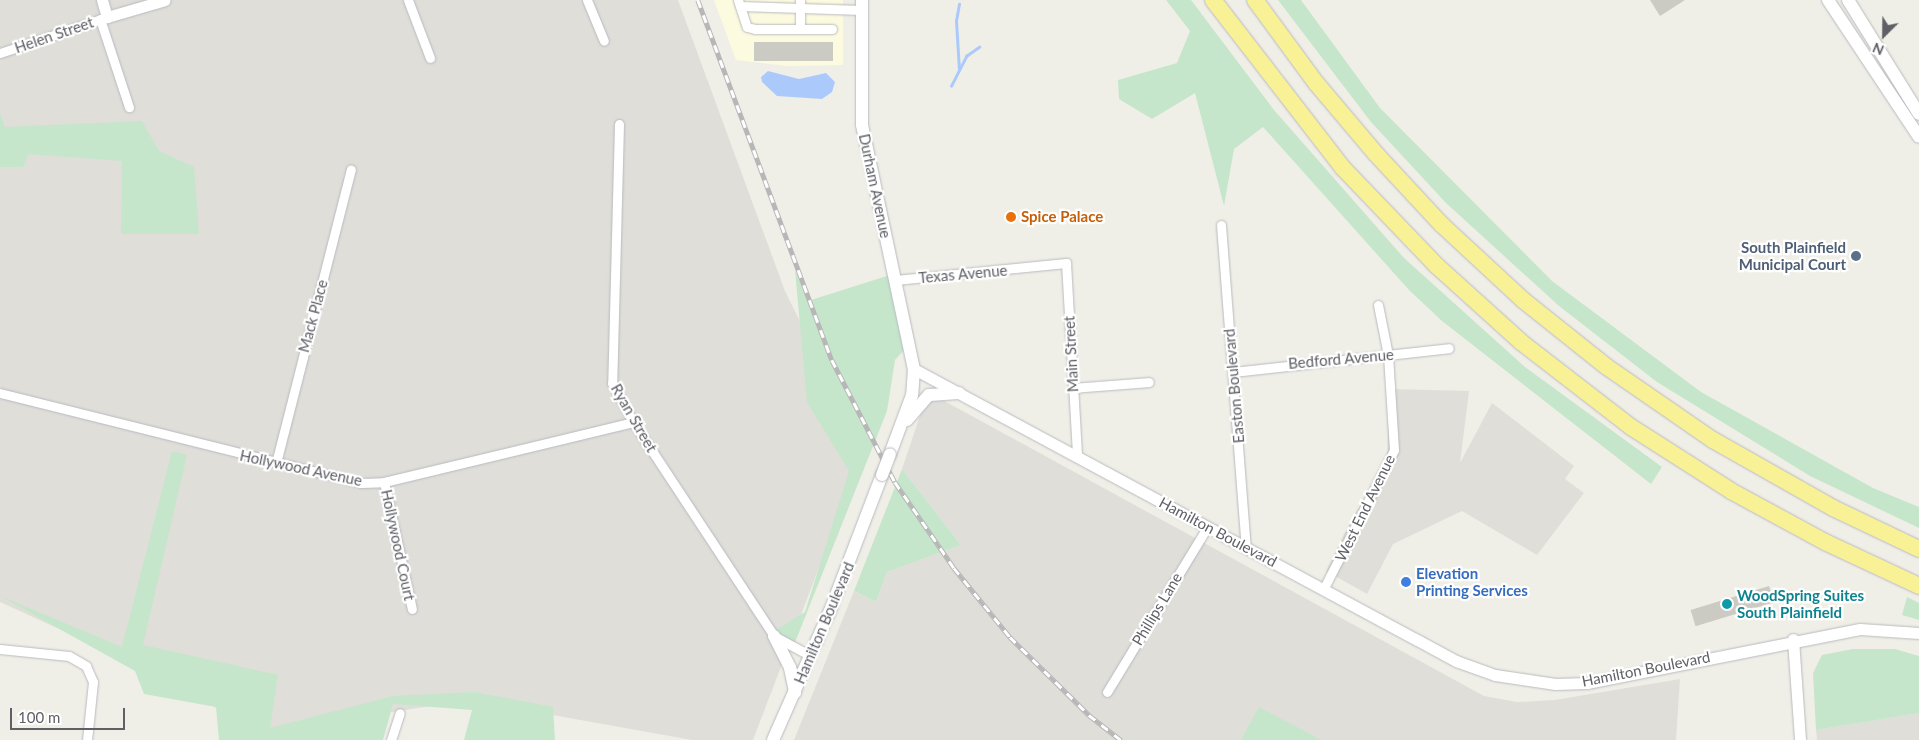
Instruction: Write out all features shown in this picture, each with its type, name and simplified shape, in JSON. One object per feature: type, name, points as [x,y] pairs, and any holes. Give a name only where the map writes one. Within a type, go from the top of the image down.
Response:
[{"type":"highway","points":[[1213,0],[1342,166],[1416,246],[1521,342],[1631,427],[1731,491],[1825,542],[1919,586]]},
{"type":"highway","points":[[1256,0],[1316,83],[1404,185],[1536,311],[1607,367],[1713,440],[1833,508],[1919,549]]},
{"type":"main road","points":[[1828,0],[1900,113],[1919,137]]},
{"type":"main road","points":[[1848,0],[1916,111],[1900,113]]},
{"type":"main road","name":"Durham Avenue","points":[[862,5],[862,126],[914,369]]},
{"type":"main road","name":"Hamilton Boulevard","points":[[773,740],[811,656],[882,476],[912,395],[914,369]]},
{"type":"main road","points":[[897,434],[929,395],[959,393]]},
{"type":"main road","points":[[774,636],[790,668],[795,692]]},
{"type":"street","points":[[102,0],[104,18],[129,107]]},
{"type":"street","points":[[104,18],[165,0]]},
{"type":"street","points":[[408,0],[430,58]]},
{"type":"street","points":[[587,0],[604,41]]},
{"type":"street","points":[[832,30],[747,27],[739,3],[862,5]]},
{"type":"street","points":[[800,4],[800,29]]},
{"type":"street","name":"Helen Street","points":[[0,53],[104,18]]},
{"type":"street","name":"Ryan Street","points":[[619,124],[610,358],[612,383],[633,422],[774,636],[811,656]]},
{"type":"street","name":"Mack Place","points":[[276,463],[351,169]]},
{"type":"street","name":"Easton Boulevard","points":[[1221,225],[1234,372],[1246,547]]},
{"type":"street","name":"Main Street","points":[[1055,266],[1066,263],[1077,456]]},
{"type":"street","name":"Texas Avenue","points":[[895,280],[1055,266]]},
{"type":"street","name":"West End Avenue","points":[[1324,588],[1394,450],[1388,355],[1378,305]]},
{"type":"street","name":"Bedford Avenue","points":[[1234,372],[1449,348]]},
{"type":"street","name":"Hamilton Boulevard","points":[[914,369],[1324,588],[1456,661],[1495,675],[1544,683],[1590,682],[1793,639],[1860,629],[1919,633]]},
{"type":"street","points":[[1073,388],[1149,382]]},
{"type":"street","name":"Hollywood Avenue","points":[[0,393],[361,483],[384,482],[633,422]]},
{"type":"street","name":"Hollywood Court","points":[[384,482],[412,609]]},
{"type":"street","name":"Phillips Lane","points":[[1107,692],[1208,526]]},
{"type":"street","points":[[1793,639],[1800,740]]},
{"type":"street","points":[[0,649],[69,656],[86,666],[93,682],[88,740]]},
{"type":"street","points":[[391,740],[400,713]]},
{"type":"shaded area","points":[[0,0],[678,0],[785,291],[864,450],[753,740],[692,740],[469,700],[259,733],[156,673],[0,602]]},
{"type":"shaded area","points":[[714,0],[843,0],[843,65],[787,66],[736,60]]},
{"type":"shaded area","points":[[1166,0],[1191,0],[1274,110],[1404,258],[1525,367],[1662,467],[1651,484],[1442,321],[1409,290],[1263,127],[1234,149],[1224,206],[1195,93],[1152,119],[1119,99],[1118,80],[1177,63],[1190,31]]},
{"type":"shaded area","points":[[1278,0],[1301,0],[1380,108],[1552,281],[1701,392],[1873,488],[1919,507],[1919,528],[1810,476],[1657,382],[1559,306],[1446,203],[1371,122]]},
{"type":"shaded area","points":[[0,114],[5,127],[142,121],[159,151],[194,167],[199,234],[121,234],[122,161],[29,154],[23,167],[0,167]]},
{"type":"shaded area","points":[[795,270],[808,301],[890,275],[904,350],[895,360],[887,411],[794,645],[774,631],[805,612],[849,471],[807,402]]},
{"type":"shaded area","points":[[1389,389],[1469,391],[1460,463],[1492,403],[1574,466],[1565,479],[1584,493],[1537,555],[1462,511],[1393,544],[1367,594],[1326,571],[1352,518],[1387,466]]},
{"type":"shaded area","points":[[928,392],[1484,696],[1517,702],[1555,700],[1680,679],[1676,740],[794,740],[854,591],[876,602],[887,572],[961,545],[902,469]]},
{"type":"shaded area","points":[[172,451],[187,455],[143,645],[278,675],[270,728],[393,696],[475,692],[553,707],[555,740],[464,740],[472,710],[393,704],[383,740],[219,740],[216,707],[144,694],[135,671],[0,596],[122,647]]},
{"type":"shaded area","points":[[902,469],[961,545],[887,572],[876,602],[854,591]]},
{"type":"shaded area","points":[[1907,597],[1919,603],[1919,620],[1902,615]]},
{"type":"shaded area","points":[[1853,649],[1895,649],[1919,656],[1919,713],[1816,730],[1813,673],[1822,655]]},
{"type":"shaded area","points":[[1259,707],[1321,740],[1241,740]]},
{"type":"shaded area","points":[[1919,713],[1919,740],[1817,740],[1816,730]]},
{"type":"water","points":[[768,71],[799,79],[826,73],[835,82],[832,92],[822,99],[777,96],[762,82],[761,77]]},
{"type":"building","points":[[1650,0],[1685,0],[1660,16]]},
{"type":"building","points":[[754,42],[833,42],[833,61],[754,61]]},
{"type":"building","name":"WoodSpring Suites South Plainfield","points":[[1769,586],[1774,602],[1696,626],[1691,610]]},
{"type":"waterway","points":[[959,4],[956,21],[959,70]]},
{"type":"waterway","points":[[951,86],[966,56],[979,47]]},
{"type":"railway","points":[[698,0],[832,360],[895,482],[954,568],[1010,637],[1089,715],[1121,740]]},
{"type":"place","name":"Spice Palace","points":[[1011,217]]},
{"type":"place","name":"South Plainfield Municipal Court","points":[[1856,256]]},
{"type":"place","name":"Elevation Printing Services","points":[[1406,582]]},
{"type":"place","name":"WoodSpring Suites South Plainfield","points":[[1727,604]]}]
